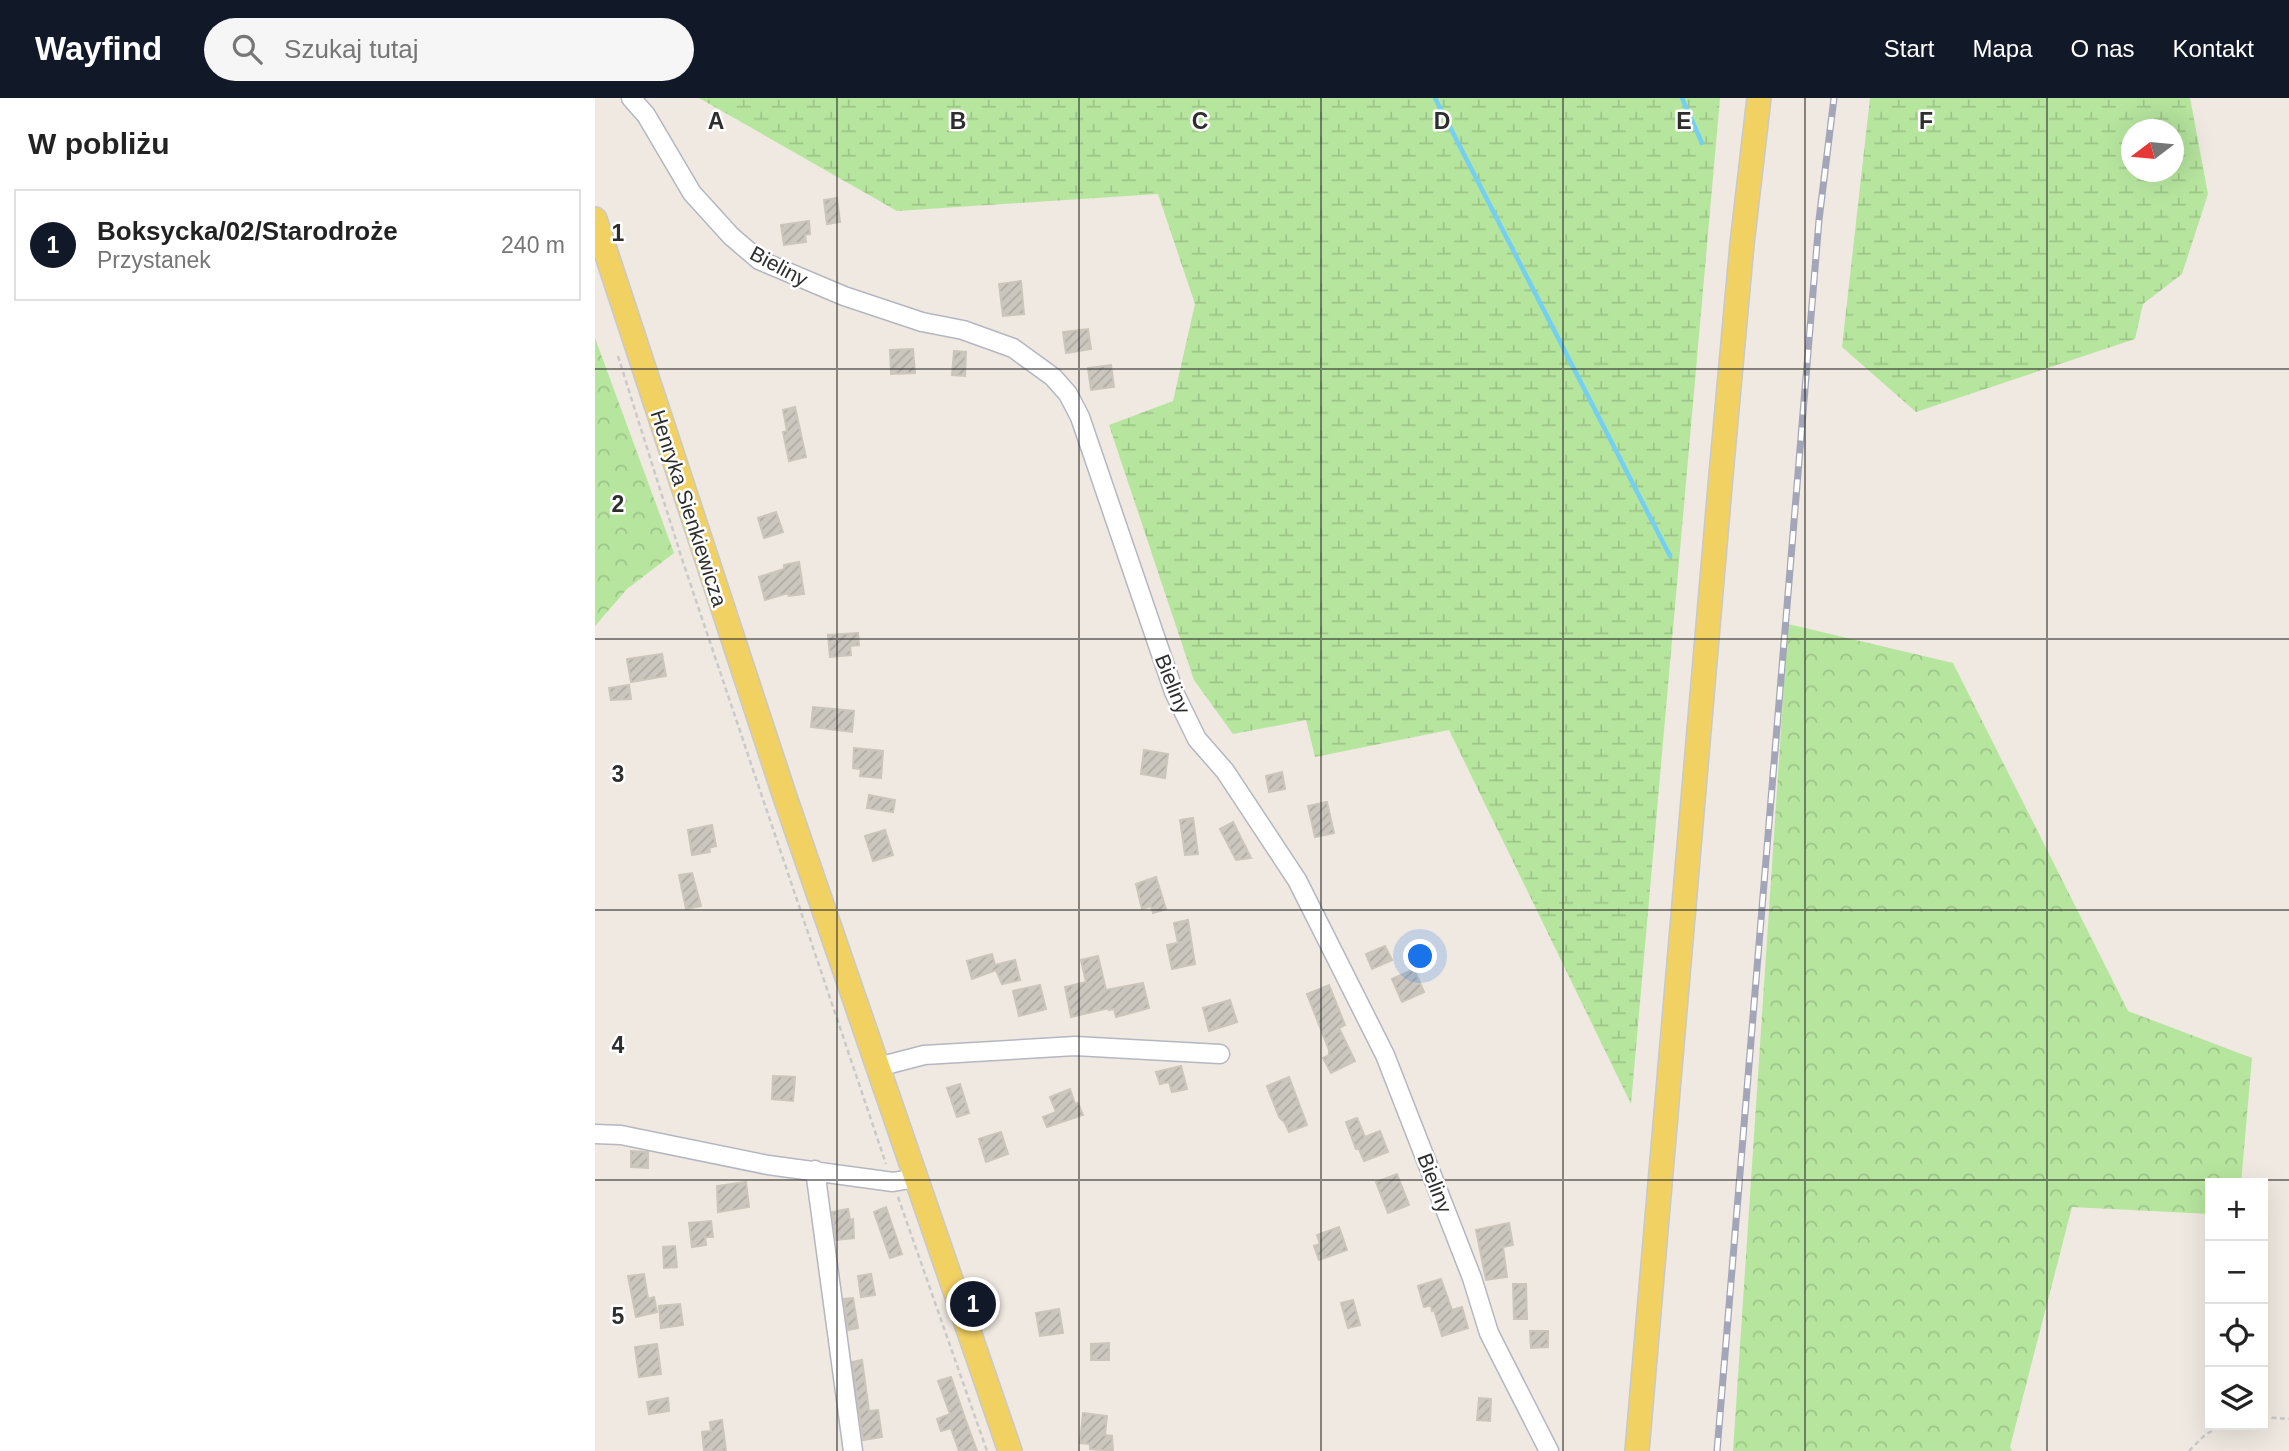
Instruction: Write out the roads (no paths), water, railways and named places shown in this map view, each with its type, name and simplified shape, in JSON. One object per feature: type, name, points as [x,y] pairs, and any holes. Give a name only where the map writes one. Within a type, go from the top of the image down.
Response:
[{"type":"main road","points":[[1637,1451],[1722,461],[1742,244],[1759,98]]},
{"type":"main road","name":"Henryka Sienkiewicza","points":[[595,219],[785,797],[1010,1451]]},
{"type":"street","name":"Bieliny","points":[[631,98],[646,115],[692,193],[731,236],[759,260],[843,296],[922,322],[963,330],[1013,348],[1053,377],[1068,394],[1080,417],[1174,692],[1197,739],[1225,771],[1297,880],[1385,1055],[1472,1278],[1489,1333],[1549,1451]]},
{"type":"street","points":[[878,1067],[924,1055],[1075,1046],[1220,1054]]},
{"type":"street","points":[[595,1133],[621,1135],[768,1165],[893,1182],[916,1178]]},
{"type":"street","points":[[814,1170],[853,1451]]},
{"type":"waterway","points":[[1435,98],[1670,556]]},
{"type":"waterway","points":[[1682,98],[1702,143]]},
{"type":"railway","points":[[1717,1451],[1819,220],[1834,98]]},
{"type":"place","name":"Boksycka/02/Starodroże","points":[[973,1304]]}]
